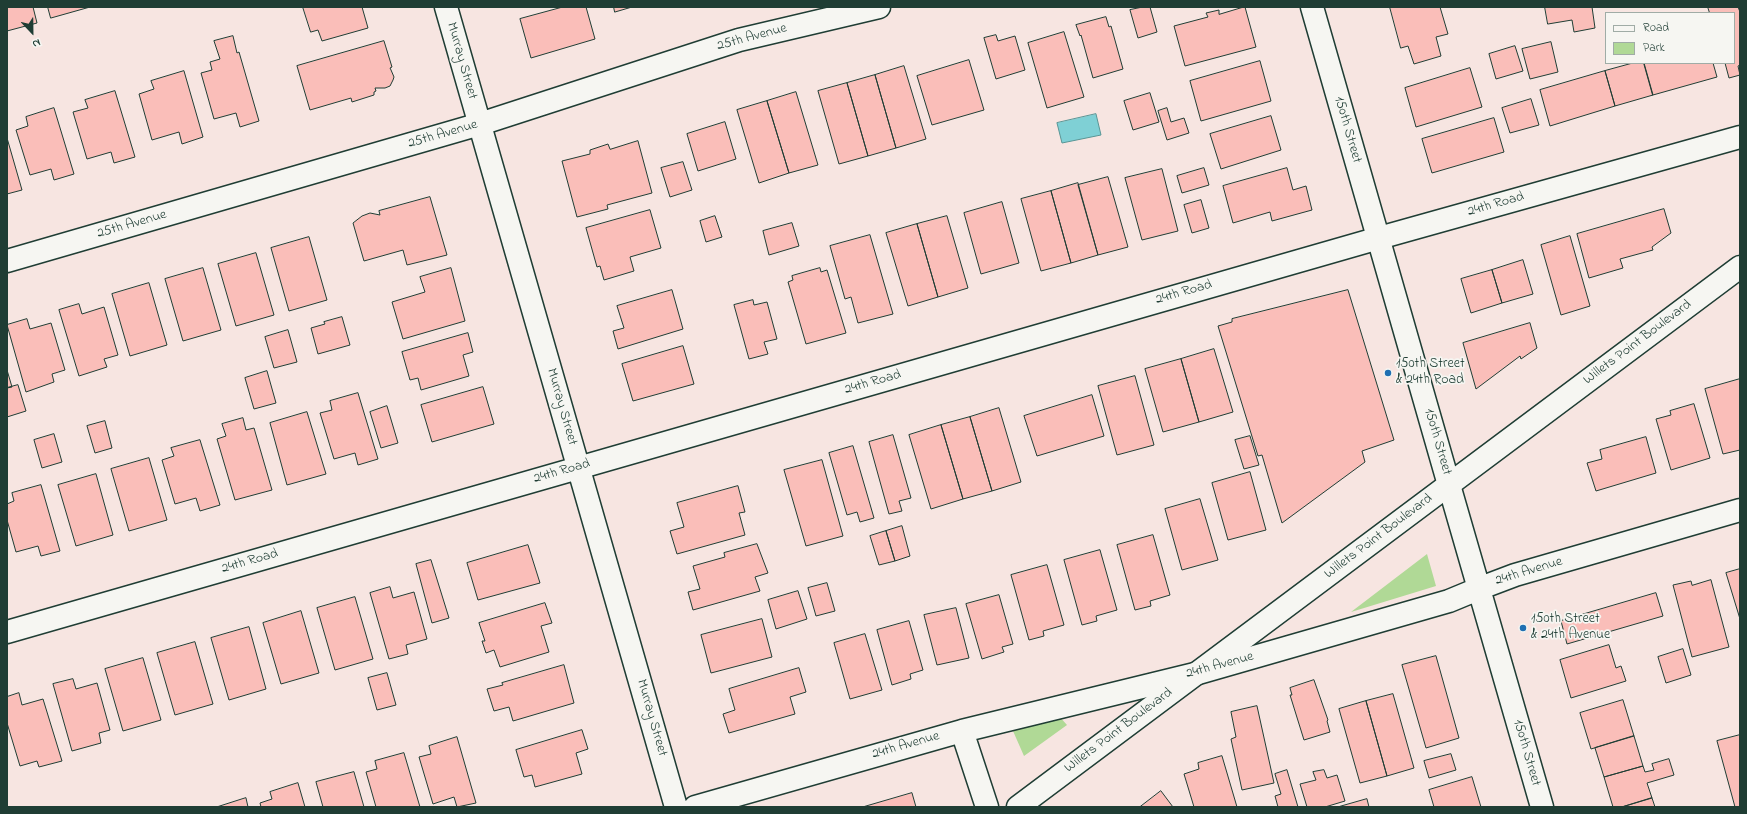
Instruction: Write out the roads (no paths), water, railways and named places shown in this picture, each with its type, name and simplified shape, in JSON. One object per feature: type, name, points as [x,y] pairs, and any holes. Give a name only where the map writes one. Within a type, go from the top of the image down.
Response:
[{"type":"street","name":"Murray Street","points":[[446,7],[676,807]]},
{"type":"street","name":"25th Avenue","points":[[7,261],[480,124],[739,40],[878,7]]},
{"type":"street","name":"150th Street","points":[[1312,7],[1542,807]]},
{"type":"street","name":"24th Road","points":[[7,632],[1379,238],[1740,137]]},
{"type":"street","name":"Willets Point Boulevard","points":[[1018,807],[1740,268]]},
{"type":"street","name":"24th Avenue","points":[[695,807],[962,730],[1195,674],[1449,601],[1478,588],[1515,575],[1740,510]]},
{"type":"street","points":[[962,730],[986,807]]},
{"type":"water","points":[[1096,114],[1101,135],[1062,143],[1057,123]]},
{"type":"place","name":"150th Street & 24th Road","points":[[1388,373]]},
{"type":"place","name":"150th Street & 24th Avenue","points":[[1523,628]]}]
